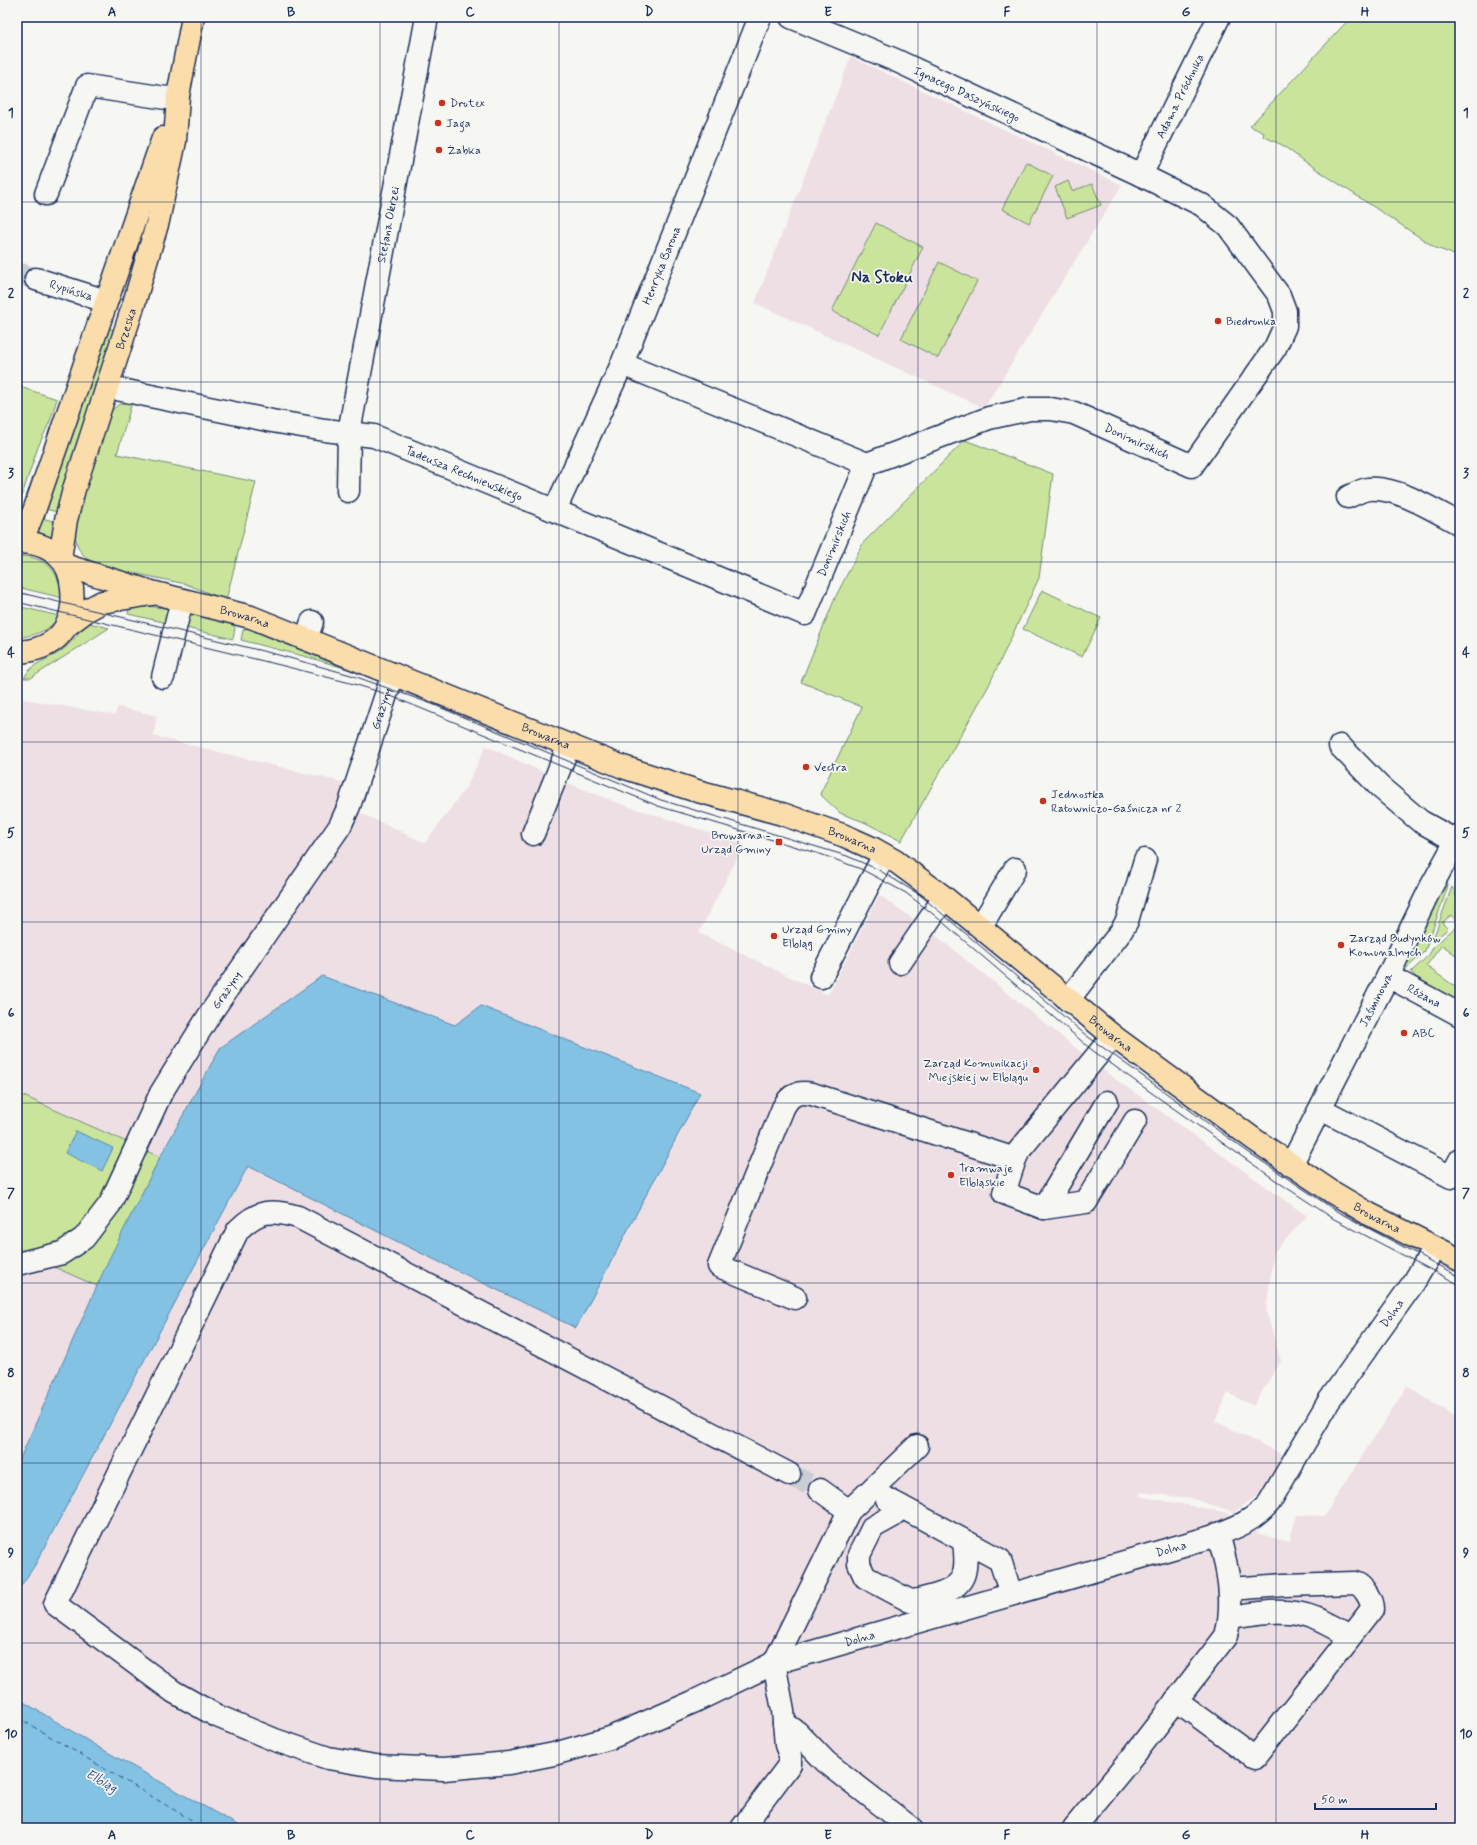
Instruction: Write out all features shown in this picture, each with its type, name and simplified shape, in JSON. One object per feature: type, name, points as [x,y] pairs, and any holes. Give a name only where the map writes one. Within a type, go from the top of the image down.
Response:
[{"type":"main road","name":"Brzeska","points":[[63,562],[66,520],[74,489],[158,221],[175,141],[178,96],[193,17]]},
{"type":"main road","name":"Brzeska","points":[[17,541],[27,528],[34,511],[178,96]]},
{"type":"main road","name":"Browarna","points":[[17,541],[38,545],[63,562],[155,593],[309,630],[392,674],[569,745],[660,779],[823,828],[845,836],[884,855],[981,926],[1112,1036],[1216,1113],[1291,1165],[1369,1214],[1460,1260]]},
{"type":"main road","points":[[63,562],[73,594],[69,624]]},
{"type":"main road","name":"Browarna","points":[[21,658],[49,644],[62,633],[69,624],[89,609],[102,602],[155,593]]},
{"type":"street","name":"Stefana Okrzei","points":[[348,491],[349,432],[427,17]]},
{"type":"street","name":"Henryka Barona","points":[[555,510],[622,364],[760,17]]},
{"type":"street","name":"Ignacego Daszyńskiego","points":[[790,17],[895,60],[1141,175]]},
{"type":"street","name":"Adama Próchnika","points":[[1141,175],[1219,17]]},
{"type":"street","points":[[46,194],[87,86],[166,98],[178,96]]},
{"type":"street","name":"Donimirskich","points":[[805,614],[867,464],[989,418],[1030,409],[1051,409],[1074,413],[1192,466],[1275,348],[1284,330],[1285,311],[1279,295],[1228,226],[1217,215],[1202,205],[1141,175]]},
{"type":"street","name":"Rypińska","points":[[36,279],[106,301]]},
{"type":"street","points":[[622,364],[867,464]]},
{"type":"street","name":"Tadeusza Rechniewskiego","points":[[107,387],[272,421],[374,436],[805,614]]},
{"type":"street","points":[[1348,498],[1366,490],[1377,489],[1389,491],[1413,500],[1460,524]]},
{"type":"street","points":[[163,677],[182,600]]},
{"type":"street","name":"Grażyny","points":[[17,1264],[62,1253],[84,1238],[110,1204],[161,1093],[210,1014],[340,826],[350,806],[392,674]]},
{"type":"street","points":[[533,834],[569,745]]},
{"type":"street","points":[[1340,746],[1380,787],[1420,821],[1458,837]]},
{"type":"street","name":"Jaśminowa","points":[[1291,1165],[1388,976],[1431,887],[1458,837]]},
{"type":"street","points":[[821,977],[884,855]]},
{"type":"street","points":[[1068,1000],[1120,933],[1126,921],[1145,860]]},
{"type":"street","points":[[981,926],[1016,869]]},
{"type":"street","points":[[900,963],[944,898]]},
{"type":"street","name":"Różana","points":[[1388,976],[1460,1015]]},
{"type":"street","points":[[1112,1036],[1019,1151],[1004,1194],[1044,1208],[1086,1202],[1135,1121]]},
{"type":"street","points":[[794,1298],[719,1266],[783,1108],[790,1096],[796,1093],[812,1094],[1015,1160]]},
{"type":"street","points":[[1044,1208],[1107,1102]]},
{"type":"street","points":[[1321,1109],[1451,1177],[1460,1160]]},
{"type":"street","name":"Dolna","points":[[789,1474],[298,1218],[282,1212],[265,1212],[249,1219],[238,1230],[55,1604],[174,1692],[216,1716],[275,1740],[328,1758],[376,1766],[444,1769],[509,1763],[554,1754],[610,1738],[693,1702],[774,1663],[1218,1534],[1234,1529],[1258,1516],[1269,1503],[1329,1401],[1414,1282],[1434,1248]]},
{"type":"street","points":[[742,1828],[790,1764],[790,1755],[786,1746],[784,1723],[774,1663],[849,1510],[917,1446]]},
{"type":"street","points":[[820,1490],[849,1510]]},
{"type":"street","points":[[870,1490],[964,1542],[1000,1560],[1011,1594]]},
{"type":"street","points":[[900,1506],[893,1516],[873,1527],[859,1555],[861,1571],[872,1581],[910,1601],[944,1593],[958,1585],[963,1579],[966,1559],[964,1542]]},
{"type":"street","points":[[1074,1828],[1226,1636],[1230,1616],[1230,1589],[1227,1566],[1218,1534]]},
{"type":"street","points":[[1176,1700],[1255,1758],[1372,1609],[1372,1606],[1361,1585],[1355,1583],[1230,1589]]},
{"type":"street","points":[[1230,1616],[1266,1611],[1287,1612],[1314,1617],[1350,1636]]},
{"type":"street","points":[[784,1723],[798,1732],[826,1762],[911,1828]]},
{"type":"street","points":[[790,1755],[806,1752],[812,1747]]},
{"type":"shaded area","points":[[851,57],[1122,185],[984,408],[755,303]]},
{"type":"shaded area","points":[[17,698],[115,715],[118,707],[157,716],[153,736],[350,784],[356,811],[425,843],[467,786],[486,746],[556,778],[615,802],[744,844],[699,933],[828,995],[879,895],[925,927],[1107,1073],[1307,1216],[1274,1252],[1266,1311],[1281,1361],[1253,1406],[1228,1393],[1215,1421],[1283,1455],[1262,1492],[1234,1512],[1193,1499],[1142,1492],[1139,1496],[1229,1513],[1260,1534],[1289,1542],[1297,1515],[1324,1516],[1407,1386],[1460,1420],[1460,1828],[243,1828],[100,1748],[17,1698],[17,1592],[35,1565],[248,1166],[398,1242],[576,1328],[455,1025],[322,976],[220,1048],[160,1157],[17,1093]]},
{"type":"shaded area","points":[[38,1260],[97,1286],[17,1465],[17,1268]]},
{"type":"green space","points":[[1351,17],[1460,17],[1460,259],[1450,253],[1436,248],[1282,145],[1263,136],[1264,133],[1250,126]]},
{"type":"green space","points":[[1026,162],[1053,176],[1029,223],[1002,209]]},
{"type":"green space","points":[[1068,181],[1072,191],[1092,184],[1101,205],[1067,218],[1055,187]]},
{"type":"green space","points":[[876,223],[923,247],[879,335],[832,311]]},
{"type":"green space","points":[[939,262],[977,281],[938,358],[901,339]]},
{"type":"green space","points":[[107,328],[115,331],[58,512],[45,509]]},
{"type":"green space","points":[[17,386],[57,399],[50,421],[38,447],[17,510]]},
{"type":"green space","points":[[126,402],[132,402],[117,454],[256,482],[226,600],[186,584],[104,567],[87,559],[78,548],[74,532],[87,474],[110,412],[118,405]]},
{"type":"green space","points":[[965,440],[1053,474],[1039,578],[988,687],[901,841],[864,822],[840,813],[820,794],[862,707],[801,682],[835,598],[863,543]]},
{"type":"green space","points":[[42,518],[56,522],[52,538],[38,532]]},
{"type":"green space","points":[[26,556],[35,558],[48,565],[56,575],[63,598],[17,587],[17,557]]},
{"type":"green space","points":[[1042,590],[1101,618],[1082,657],[1023,629]]},
{"type":"green space","points":[[138,605],[172,609],[172,624],[128,614],[129,608]]},
{"type":"green space","points":[[17,606],[59,616],[51,626],[41,632],[17,638]]},
{"type":"green space","points":[[189,612],[232,623],[235,628],[233,639],[182,627]]},
{"type":"green space","points":[[85,622],[109,628],[31,678],[24,678],[31,668],[69,645]]},
{"type":"green space","points":[[247,628],[313,651],[371,676],[311,658],[241,640],[243,630]]},
{"type":"green space","points":[[1446,875],[1448,886],[1425,951],[1403,972],[1401,965]]},
{"type":"green space","points":[[1452,887],[1459,904],[1457,922],[1451,915],[1442,923],[1448,929],[1434,940],[1433,939]]},
{"type":"green space","points":[[1458,925],[1460,958],[1442,945],[1426,966],[1460,990],[1460,1006],[1452,1002],[1442,992],[1416,977],[1411,972],[1429,955],[1434,946]]},
{"type":"green space","points":[[17,1093],[160,1157],[97,1286],[38,1260],[17,1258]]},
{"type":"water","points":[[322,976],[455,1025],[481,1006],[700,1093],[576,1328],[398,1242],[248,1166],[35,1565],[17,1592],[17,1465],[109,1259],[160,1157],[220,1048]]},
{"type":"water","points":[[76,1131],[113,1148],[102,1171],[65,1153]]},
{"type":"water","name":"Elbląg","points":[[17,1698],[100,1748],[243,1828],[17,1828]]},
{"type":"ferry route","points":[[17,1717],[205,1828]]},
{"type":"tunnel","points":[[17,273],[36,279]]},
{"type":"tunnel","points":[[789,1474],[820,1490]]},
{"type":"tram line","points":[[17,592],[275,654],[351,675],[432,704],[661,800],[847,856],[877,869],[920,895],[1087,1036],[1248,1152],[1338,1212],[1460,1277]]},
{"type":"tram line","points":[[17,602],[280,665],[354,684],[386,694],[658,806],[823,855],[861,869],[906,893],[933,914],[1092,1050],[1281,1184],[1334,1219],[1460,1285]]},
{"type":"place","name":"Drotex","points":[[442,103]]},
{"type":"place","name":"Jaga","points":[[438,123]]},
{"type":"place","name":"Żabka","points":[[439,150]]},
{"type":"place","name":"Biedronka","points":[[1218,321]]},
{"type":"place","name":"Vectra","points":[[806,767]]},
{"type":"place","name":"Jednostka Ratowniczo-Gaśnicza nr 2","points":[[1043,801]]},
{"type":"place","name":"Browarna - Urząd Gminy","points":[[779,842]]},
{"type":"place","name":"Urząd Gminy Elbląg","points":[[774,936]]},
{"type":"place","name":"Zarząd Budynków Komunalnych","points":[[1341,945]]},
{"type":"place","name":"ABC","points":[[1404,1033]]},
{"type":"place","name":"Zarząd Komunikacji Miejskiej w Elblągu","points":[[1036,1070]]},
{"type":"place","name":"Tramwaje Elbląskie","points":[[951,1175]]},
{"type":"district","name":"Na Stoku","points":[[882,276]]}]
